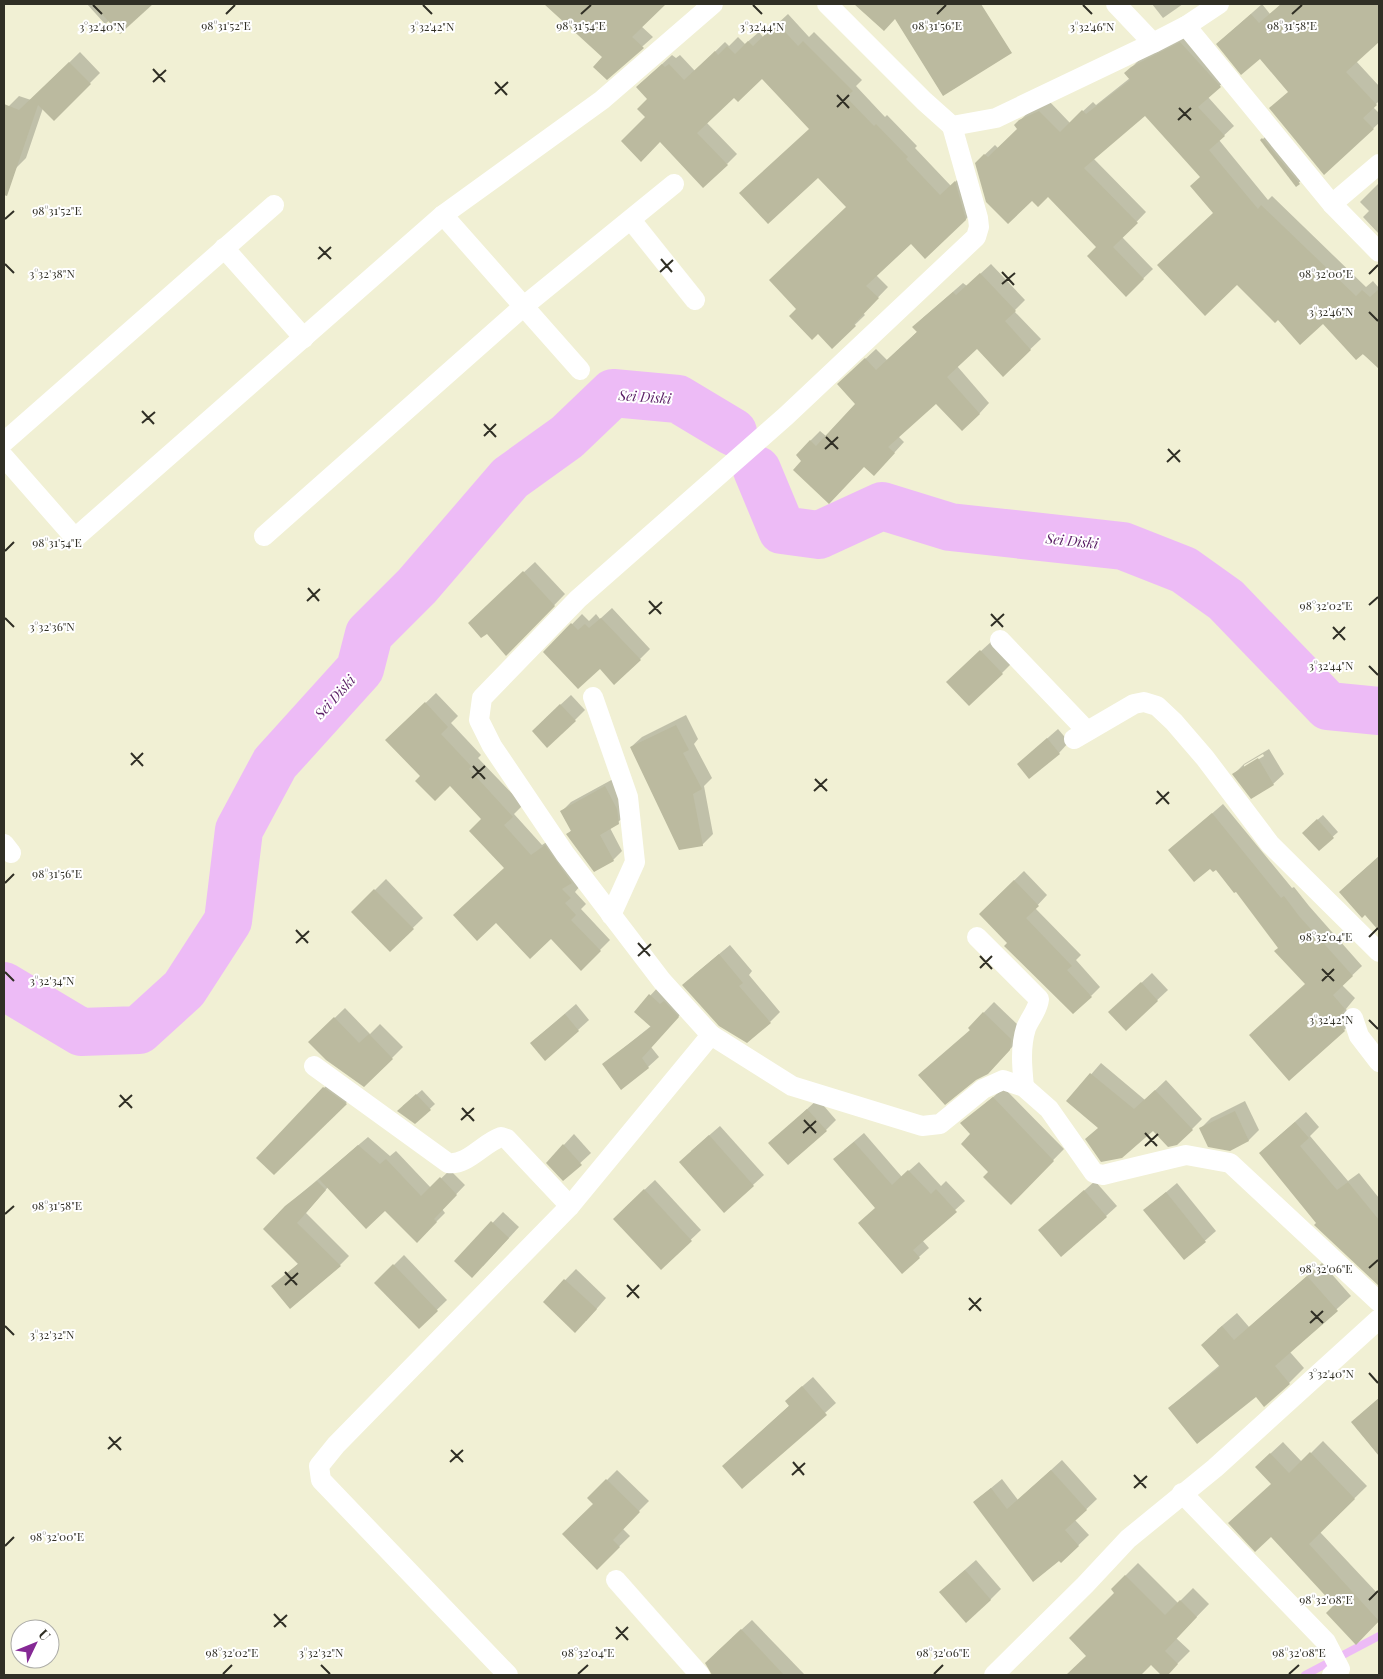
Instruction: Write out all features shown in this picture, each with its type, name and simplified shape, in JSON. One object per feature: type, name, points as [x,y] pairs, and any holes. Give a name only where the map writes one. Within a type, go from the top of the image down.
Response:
[{"type":"street","points":[[4,457],[75,538],[444,215],[602,100],[713,4]]},
{"type":"street","points":[[828,4],[924,101],[952,126],[978,218],[979,227],[976,237],[786,416],[578,599],[482,698],[479,720],[492,746],[565,854],[662,982],[711,1035],[792,1086],[922,1126],[940,1124],[983,1089],[1003,1080],[1024,1087],[1049,1109],[1094,1173],[1103,1175],[1186,1155],[1230,1163],[1379,1302]]},
{"type":"street","points":[[1116,4],[1153,43]]},
{"type":"street","points":[[952,126],[996,118],[1153,43],[1186,26],[1219,4]]},
{"type":"street","points":[[1186,26],[1332,204],[1379,252]]},
{"type":"street","points":[[1332,204],[1379,164]]},
{"type":"street","points":[[264,536],[524,306],[674,184]]},
{"type":"street","points":[[4,442],[274,205]]},
{"type":"street","points":[[444,215],[580,370]]},
{"type":"street","points":[[631,220],[695,300]]},
{"type":"street","points":[[224,248],[304,338]]},
{"type":"street","points":[[1000,640],[1081,735],[1134,704],[1144,702],[1157,706],[1206,758],[1276,851],[1379,952]]},
{"type":"street","points":[[593,697],[628,797],[635,862],[611,915]]},
{"type":"street","points":[[977,937],[1039,999],[1039,1005],[1026,1027],[1021,1056],[1024,1087]]},
{"type":"street","points":[[1353,1018],[1359,1036],[1379,1062]]},
{"type":"street","points":[[508,1675],[321,1480],[319,1466],[336,1445],[570,1206],[711,1035]]},
{"type":"street","points":[[314,1066],[448,1163],[454,1164],[462,1161],[494,1139],[501,1137],[507,1139],[570,1206]]},
{"type":"street","points":[[994,1675],[1085,1585],[1128,1539],[1215,1468],[1379,1319]]},
{"type":"street","points":[[1182,1493],[1326,1642],[1336,1672]]},
{"type":"street","points":[[616,1580],[700,1675]]},
{"type":"building","points":[[93,4],[153,4],[120,34]]},
{"type":"building","points":[[544,4],[666,4],[632,37],[644,48],[607,80],[593,67],[602,57]]},
{"type":"building","points":[[854,4],[981,4],[1012,53],[943,96],[895,19],[884,31]]},
{"type":"building","points":[[1281,4],[1379,4],[1379,42],[1346,72],[1377,105],[1363,118],[1374,129],[1324,175],[1269,108],[1288,92],[1260,59],[1241,75],[1216,44],[1251,14],[1259,23]]},
{"type":"building","points":[[777,23],[798,46],[803,41],[853,91],[846,97],[908,157],[906,159],[940,195],[955,181],[966,220],[925,259],[911,244],[866,286],[879,298],[854,324],[856,326],[832,349],[818,334],[812,340],[789,316],[796,309],[769,280],[846,207],[818,178],[768,224],[739,193],[809,129],[762,79],[738,102],[734,98],[697,133],[728,165],[703,188],[660,142],[641,162],[621,141],[645,117],[637,109],[647,99],[636,87],[662,64],[665,67],[669,64],[684,80],[715,51],[718,55],[727,46],[735,54],[748,41],[753,46]]},
{"type":"building","points":[[1180,42],[1221,87],[1198,107],[1225,136],[1209,150],[1258,209],[1261,205],[1356,296],[1362,290],[1370,297],[1379,289],[1379,369],[1363,354],[1356,360],[1323,324],[1300,345],[1278,320],[1275,323],[1237,285],[1205,316],[1157,265],[1213,213],[1190,186],[1200,177],[1145,116],[1084,168],[1138,223],[1113,247],[1144,279],[1126,297],[1087,256],[1096,247],[1048,197],[1038,207],[1032,201],[1008,224],[986,202],[975,163],[984,154],[988,157],[1017,129],[1014,125],[1019,120],[1039,111],[1060,132],[1082,110],[1086,114],[1130,80],[1124,73],[1131,67]]},
{"type":"building","points":[[69,62],[91,84],[54,121],[38,105],[7,196],[4,195],[4,104],[19,110]]},
{"type":"building","points":[[1262,138],[1300,184],[1296,187],[1260,140]]},
{"type":"building","points":[[980,273],[1016,311],[1005,321],[1031,350],[1003,377],[977,349],[947,377],[980,414],[962,431],[936,404],[888,447],[895,453],[874,476],[864,467],[829,504],[793,470],[801,461],[796,455],[810,440],[816,446],[855,404],[837,384],[865,358],[876,370],[917,332],[912,327],[953,292],[956,295]]},
{"type":"building","points":[[523,571],[555,606],[506,656],[487,634],[481,638],[468,623]]},
{"type":"building","points":[[601,618],[641,660],[614,685],[600,669],[578,689],[543,652],[571,623],[578,630],[585,624],[589,628]]},
{"type":"building","points":[[980,650],[1003,674],[969,706],[946,682]]},
{"type":"building","points":[[425,702],[448,727],[441,734],[471,766],[469,769],[513,817],[504,825],[531,855],[545,845],[572,883],[562,889],[571,898],[565,903],[576,915],[571,920],[601,951],[581,971],[551,939],[530,959],[496,923],[477,941],[453,915],[504,868],[469,831],[481,819],[450,786],[435,801],[415,781],[420,776],[385,740]]},
{"type":"building","points":[[560,704],[576,721],[547,748],[532,731]]},
{"type":"building","points":[[676,725],[689,750],[683,753],[702,789],[693,794],[703,846],[679,850],[630,747]]},
{"type":"building","points":[[1047,738],[1060,754],[1029,779],[1017,764]]},
{"type":"building","points":[[1258,758],[1274,785],[1251,799],[1232,774]]},
{"type":"building","points":[[605,786],[617,809],[619,824],[600,835],[614,861],[594,872],[566,834],[571,831],[560,811]]},
{"type":"building","points":[[1212,813],[1281,898],[1284,896],[1299,916],[1353,976],[1333,995],[1345,1009],[1337,1020],[1345,1031],[1289,1081],[1249,1035],[1305,984],[1274,951],[1278,948],[1236,892],[1234,893],[1216,870],[1213,872],[1210,869],[1194,882],[1168,850]]},
{"type":"building","points":[[1317,819],[1334,838],[1319,851],[1302,833]]},
{"type":"building","points":[[1379,856],[1379,931],[1365,915],[1362,918],[1339,892]]},
{"type":"building","points":[[1014,880],[1039,906],[1026,918],[1072,966],[1067,970],[1092,997],[1073,1014],[1004,946],[1007,943],[979,914]]},
{"type":"building","points":[[374,889],[414,929],[390,952],[351,912]]},
{"type":"building","points":[[719,954],[743,983],[739,986],[771,1023],[747,1043],[719,1026],[682,985]]},
{"type":"building","points":[[1141,982],[1158,1001],[1126,1031],[1108,1012]]},
{"type":"building","points":[[649,994],[660,1004],[664,1001],[679,1017],[642,1058],[649,1068],[621,1090],[602,1064],[651,1027],[634,1012]]},
{"type":"building","points":[[983,1012],[1011,1039],[1010,1050],[988,1074],[976,1080],[945,1105],[918,1075],[970,1030],[968,1028]]},
{"type":"building","points":[[565,1014],[579,1031],[545,1061],[530,1043]]},
{"type":"building","points":[[334,1017],[359,1043],[369,1034],[393,1059],[364,1087],[326,1060],[308,1042]]},
{"type":"building","points":[[1090,1073],[1134,1109],[1155,1090],[1193,1130],[1177,1145],[1168,1147],[1153,1131],[1122,1158],[1101,1162],[1085,1139],[1098,1128],[1066,1101]]},
{"type":"building","points":[[323,1087],[347,1104],[274,1175],[256,1158]]},
{"type":"building","points":[[416,1094],[431,1110],[415,1124],[397,1111]]},
{"type":"building","points":[[993,1097],[1054,1161],[1011,1205],[983,1177],[988,1172],[961,1144],[970,1134],[960,1123]]},
{"type":"building","points":[[807,1109],[827,1131],[788,1165],[768,1143]]},
{"type":"building","points":[[1235,1111],[1249,1141],[1230,1151],[1208,1147],[1199,1128]]},
{"type":"building","points":[[1295,1122],[1309,1138],[1300,1146],[1337,1190],[1348,1182],[1379,1220],[1379,1286],[1314,1225],[1316,1223],[1259,1153]]},
{"type":"building","points":[[709,1135],[754,1186],[724,1213],[679,1162]]},
{"type":"building","points":[[854,1142],[892,1185],[908,1170],[931,1194],[936,1189],[957,1212],[913,1250],[920,1258],[902,1274],[858,1223],[875,1208],[833,1159]]},
{"type":"building","points":[[563,1144],[582,1165],[563,1181],[546,1163]]},
{"type":"building","points":[[358,1145],[380,1164],[386,1159],[421,1196],[440,1177],[457,1195],[434,1219],[437,1222],[417,1243],[385,1211],[366,1229],[319,1179]]},
{"type":"building","points":[[317,1181],[326,1190],[297,1223],[341,1266],[290,1309],[271,1286],[298,1264],[263,1229],[285,1206]]},
{"type":"building","points":[[644,1189],[692,1241],[661,1270],[613,1219]]},
{"type":"building","points":[[1084,1190],[1107,1217],[1061,1257],[1038,1230]]},
{"type":"building","points":[[1166,1192],[1206,1242],[1184,1260],[1143,1210]]},
{"type":"building","points":[[491,1221],[509,1238],[472,1278],[454,1261]]},
{"type":"building","points":[[393,1264],[438,1311],[419,1329],[374,1283]]},
{"type":"building","points":[[1307,1276],[1338,1311],[1275,1366],[1290,1384],[1264,1407],[1256,1397],[1197,1444],[1168,1408],[1220,1367],[1201,1345],[1222,1326],[1234,1340]]},
{"type":"building","points":[[564,1279],[597,1309],[575,1333],[543,1302]]},
{"type":"building","points":[[802,1386],[827,1415],[742,1489],[722,1466],[789,1406],[785,1401]]},
{"type":"building","points":[[1379,1398],[1379,1456],[1351,1422]]},
{"type":"building","points":[[1310,1452],[1355,1499],[1309,1544],[1379,1621],[1356,1645],[1326,1613],[1334,1605],[1271,1537],[1255,1552],[1228,1523],[1271,1484],[1255,1467],[1270,1453],[1289,1473]]},
{"type":"building","points":[[1051,1470],[1087,1510],[1065,1530],[1079,1546],[1061,1563],[1059,1561],[1033,1582],[973,1502],[991,1488],[1007,1509]]},
{"type":"building","points":[[606,1479],[640,1512],[613,1540],[620,1547],[597,1570],[562,1534],[593,1504],[587,1498]]},
{"type":"building","points":[[965,1570],[991,1600],[966,1623],[939,1592]]},
{"type":"building","points":[[1125,1575],[1165,1615],[1180,1600],[1197,1617],[1165,1651],[1178,1664],[1168,1675],[1161,1675],[1151,1665],[1141,1675],[1066,1675],[1086,1656],[1069,1638],[1114,1593],[1111,1589]]},
{"type":"building","points":[[741,1629],[784,1675],[712,1675],[705,1663]]},
{"type":"waterway","name":"Sei Diski","points":[[4,986],[81,1032],[139,1030],[184,989],[228,921],[239,830],[275,763],[360,669],[369,634],[417,586],[510,478],[567,437],[613,393],[678,399],[733,432]]},
{"type":"waterway","name":"Sei Diski","points":[[757,470],[782,530],[819,535],[882,506],[950,527],[1123,546],[1184,570],[1226,600],[1328,706],[1379,711]]},
{"type":"waterway","points":[[1305,1675],[1379,1636]]}]
